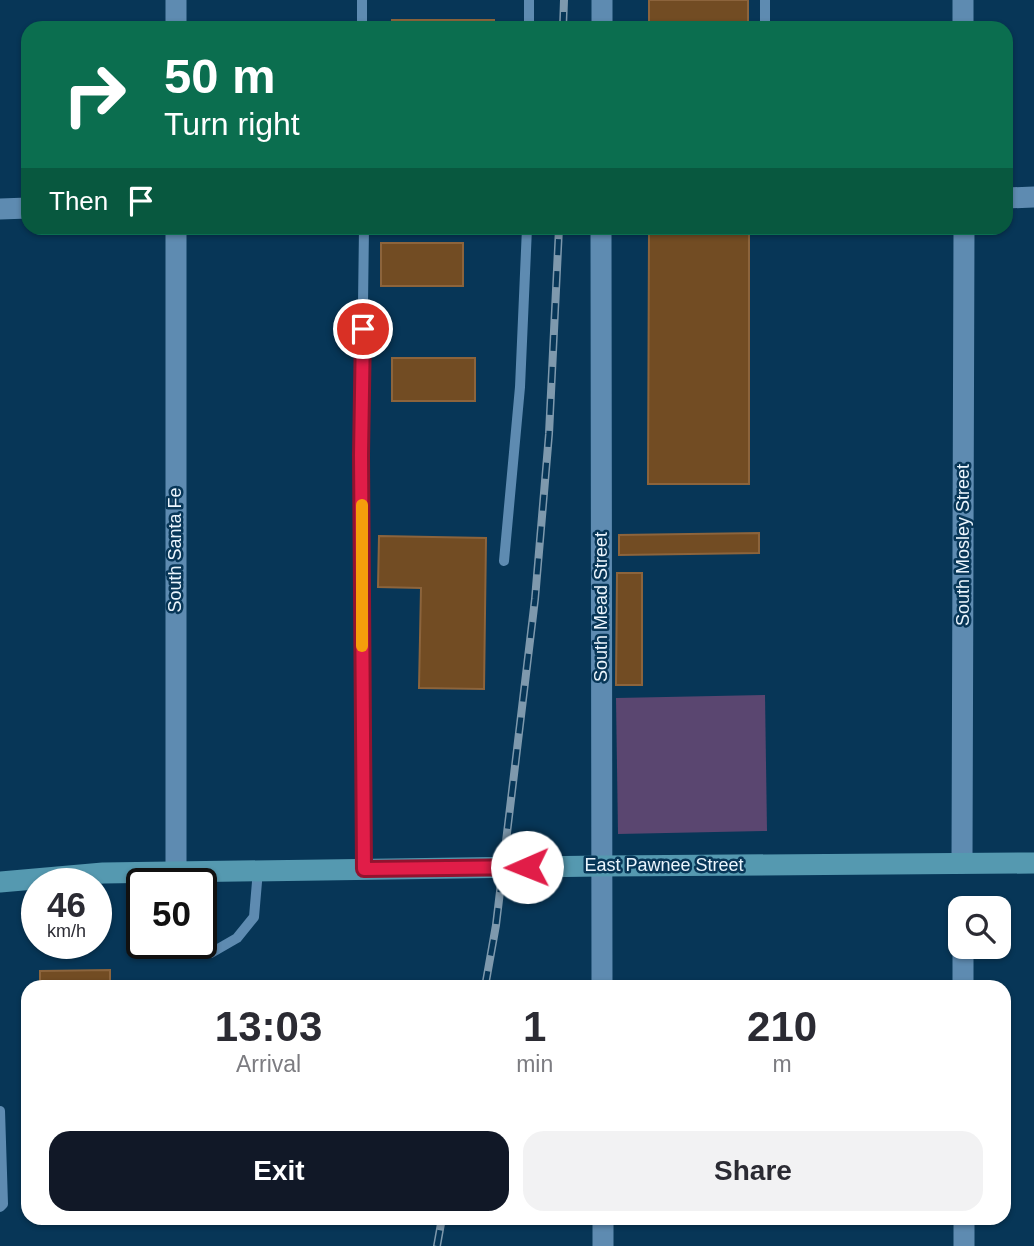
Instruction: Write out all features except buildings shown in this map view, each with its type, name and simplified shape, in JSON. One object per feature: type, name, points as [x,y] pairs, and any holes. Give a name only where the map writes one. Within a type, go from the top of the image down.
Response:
[{"type":"main road","name":"East Pawnee Street","points":[[217,874],[258,870],[1034,863]]},
{"type":"main road","name":"East Pawnee Street","points":[[0,882],[103,873],[126,875]]},
{"type":"street","points":[[176,0],[176,21]]},
{"type":"street","points":[[602,0],[602,21]]},
{"type":"street","points":[[963,0],[963,21]]},
{"type":"street","points":[[1013,198],[1034,197]]},
{"type":"street","points":[[0,209],[21,208]]},
{"type":"street","name":"South Santa Fe","points":[[173,868],[176,235]]},
{"type":"street","name":"South Mead Street","points":[[601,235],[602,980]]},
{"type":"street","name":"South Mosley Street","points":[[962,863],[964,235]]},
{"type":"street","points":[[963,959],[963,980]]},
{"type":"street","points":[[603,1225],[603,1246]]},
{"type":"street","points":[[964,1225],[964,1246]]},
{"type":"lane","points":[[362,0],[362,21]]},
{"type":"lane","points":[[529,0],[529,21]]},
{"type":"lane","points":[[765,0],[765,21]]},
{"type":"lane","points":[[364,235],[361,469],[364,869]]},
{"type":"lane","points":[[504,561],[520,387],[527,235]]},
{"type":"lane","points":[[217,950],[237,938],[254,918],[258,870]]},
{"type":"lane","points":[[0,1115],[3,1204],[0,1207]]},
{"type":"shaded area","points":[[765,695],[767,831],[618,834],[616,698]]},
{"type":"railway","points":[[563,21],[564,0]]},
{"type":"railway","points":[[486,980],[496,925],[535,599],[549,434],[559,235]]},
{"type":"railway","points":[[437,1246],[441,1225]]},
{"type":"slow traffic","points":[[362,505],[362,646]]},
{"type":"route","points":[[363,329],[361,455],[364,869],[527,867]]}]
